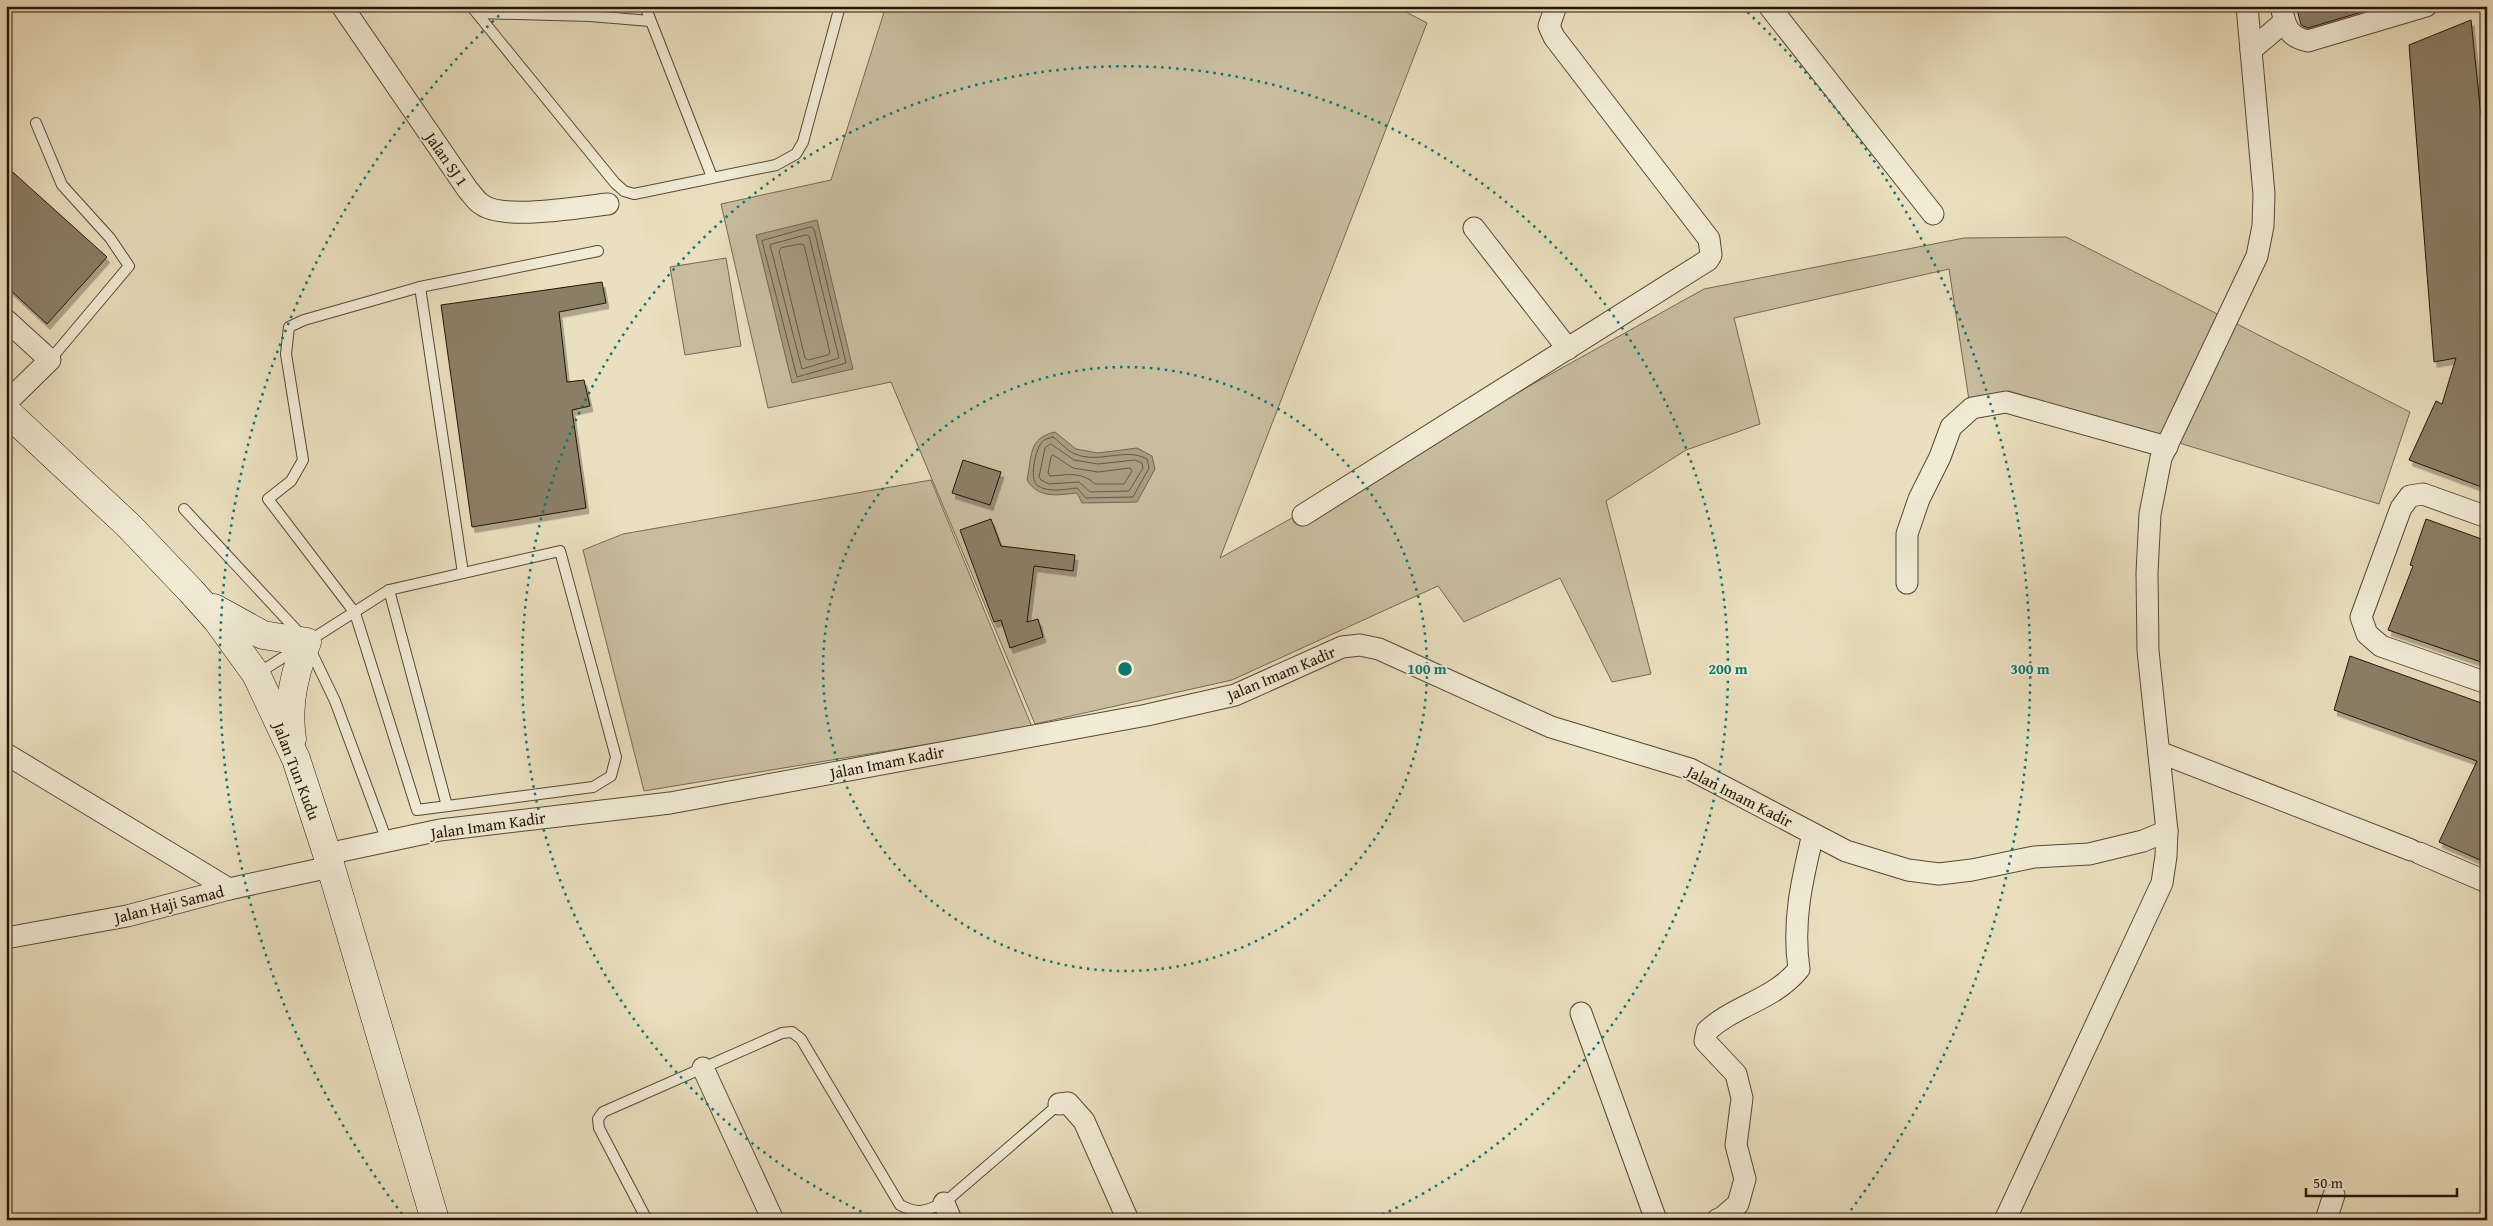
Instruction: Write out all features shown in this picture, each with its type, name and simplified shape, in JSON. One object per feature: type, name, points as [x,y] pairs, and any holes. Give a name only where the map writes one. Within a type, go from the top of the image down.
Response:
[{"type":"main road","name":"Jalan Tun Kudu","points":[[6,410],[129,526],[191,591],[217,620],[256,674],[296,759],[329,861],[435,1220]]},
{"type":"main road","points":[[191,591],[240,624],[263,635],[307,642],[294,680],[291,703],[291,730],[296,759]]},
{"type":"street","name":"Jalan SJ 1","points":[[342,6],[468,190],[480,204],[496,211],[515,213],[608,204]]},
{"type":"street","points":[[1303,516],[1708,260],[1711,249],[1709,240],[1554,37],[1550,26],[1556,6]]},
{"type":"street","points":[[1770,6],[1933,214]]},
{"type":"street","points":[[2005,1220],[2011,1202],[2162,883],[2167,831],[2148,651],[2146,573],[2150,514],[2161,458],[2258,256],[2263,226],[2264,194],[2247,6]]},
{"type":"street","points":[[2251,50],[2287,23],[2308,42],[2384,13],[2426,6]]},
{"type":"street","points":[[1474,228],[1568,349]]},
{"type":"street","points":[[6,320],[50,360],[6,403]]},
{"type":"street","points":[[1908,583],[1907,534],[1919,499],[1951,428],[1972,408],[2006,402],[2167,447]]},
{"type":"street","points":[[2487,517],[2423,494],[2410,496],[2400,508],[2361,617],[2366,634],[2381,646],[2487,683]]},
{"type":"street","name":"Jalan Imam Kadir","points":[[329,861],[388,841],[440,830],[670,802],[1147,715],[1235,695],[1322,654],[1342,647],[1360,645],[1379,649],[1551,727],[1690,769],[1846,851],[1908,870],[1939,874],[1972,870],[2034,856],[2089,854],[2143,841],[2167,831]]},
{"type":"street","points":[[2158,752],[2415,851],[2487,882]]},
{"type":"street","points":[[6,754],[229,889]]},
{"type":"street","points":[[1717,1220],[1738,1204],[1746,1180],[1736,1145],[1742,1098],[1736,1074],[1705,1041],[1707,1031],[1721,1018],[1788,983],[1799,969],[1795,944],[1798,895],[1813,834]]},
{"type":"street","name":"Jalan Haji Samad","points":[[6,938],[127,916],[329,861]]},
{"type":"street","points":[[1581,1013],[1656,1220]]},
{"type":"street","points":[[703,1068],[773,1220]]},
{"type":"street","points":[[1059,1104],[1068,1103],[1084,1121],[1128,1220]]},
{"type":"street","points":[[2326,1220],[2334,1195]]},
{"type":"lane","points":[[645,6],[712,177]]},
{"type":"lane","points":[[474,10],[615,183],[624,191],[634,194],[712,177],[776,166],[796,154],[803,142],[840,6]]},
{"type":"lane","points":[[474,10],[650,21]]},
{"type":"lane","points":[[36,123],[62,185],[110,238],[129,266],[50,360]]},
{"type":"lane","points":[[256,674],[355,613],[389,590],[560,551],[616,758],[611,776],[593,787],[417,810],[355,613],[268,499],[291,480],[303,460],[286,354],[289,327],[313,317],[420,287],[598,251]]},
{"type":"lane","points":[[420,287],[463,573]]},
{"type":"lane","points":[[184,509],[307,642],[335,701],[388,841]]},
{"type":"lane","points":[[389,590],[447,806]]},
{"type":"lane","points":[[647,1220],[599,1128],[598,1119],[603,1112],[782,1033],[792,1032],[801,1039],[900,1205],[914,1212],[947,1212],[1059,1104]]},
{"type":"shaded area","points":[[886,6],[1395,6],[1427,23],[1220,558],[1704,289],[1964,238],[2066,237],[2410,412],[2379,504],[2009,391],[1969,400],[1949,269],[1734,318],[1760,424],[1686,450],[1606,501],[1651,674],[1612,682],[1560,578],[1464,622],[1438,586],[1232,680],[1035,724],[891,382],[768,408],[721,204],[831,180]]},
{"type":"shaded area","points":[[726,258],[741,346],[685,355],[670,267]]},
{"type":"shaded area","points":[[931,480],[1032,727],[644,791],[583,550],[623,534]]},
{"type":"water","points":[[817,220],[853,369],[792,383],[756,235]]},
{"type":"water","points":[[1055,432],[1076,449],[1098,453],[1137,448],[1152,456],[1155,469],[1137,502],[1082,503],[1077,493],[1049,494],[1043,493],[1032,486],[1027,480],[1033,449],[1040,439]]},
{"type":"building","points":[[2296,6],[2372,6],[2372,9],[2308,28],[2301,25]]},
{"type":"building","points":[[2471,20],[2487,173],[2487,489],[2409,460],[2436,401],[2442,404],[2456,358],[2434,362],[2409,45]]},
{"type":"building","points":[[6,166],[107,257],[47,324],[6,286]]},
{"type":"building","points":[[602,282],[606,303],[559,312],[567,382],[584,380],[590,406],[572,410],[586,508],[472,527],[441,305]]},
{"type":"building","points":[[963,460],[1001,472],[990,505],[952,493]]},
{"type":"building","points":[[991,519],[1001,546],[1075,555],[1073,571],[1034,566],[1027,622],[1038,619],[1043,637],[1010,648],[1001,620],[994,622],[960,530]]},
{"type":"building","points":[[2426,519],[2487,541],[2487,664],[2388,630],[2413,566],[2410,565]]},
{"type":"building","points":[[2350,656],[2487,705],[2487,863],[2439,842],[2477,761],[2334,710]]}]
